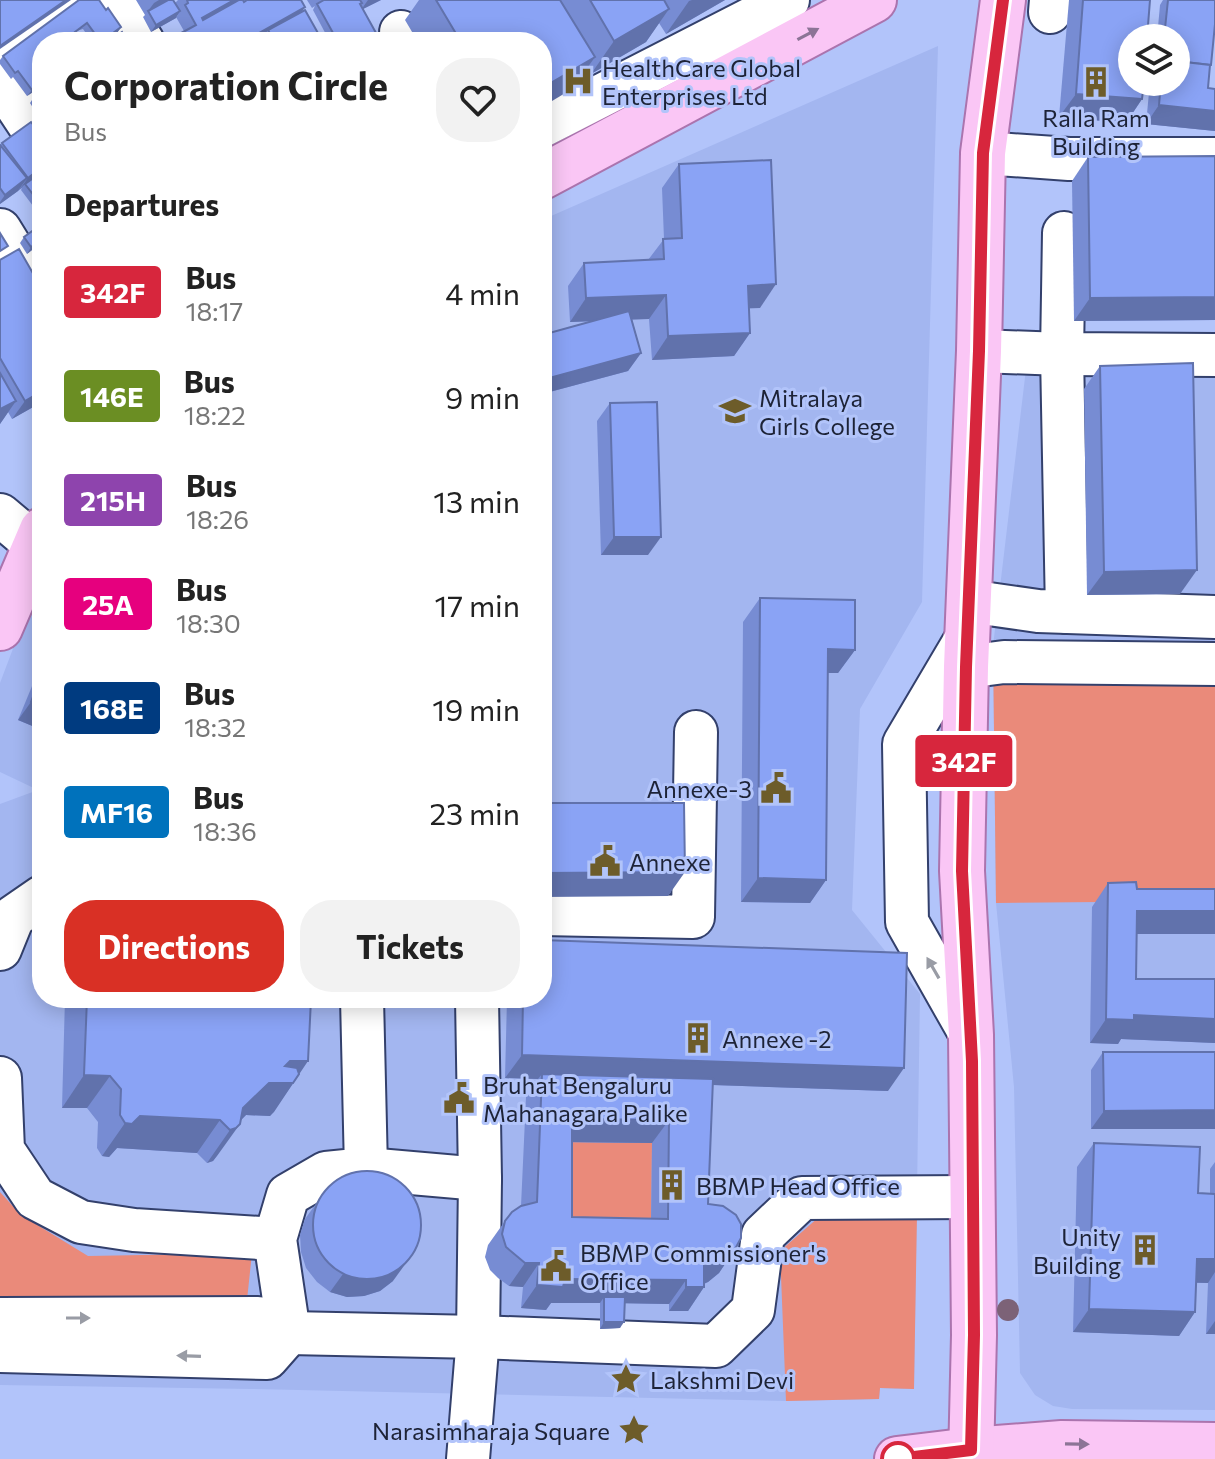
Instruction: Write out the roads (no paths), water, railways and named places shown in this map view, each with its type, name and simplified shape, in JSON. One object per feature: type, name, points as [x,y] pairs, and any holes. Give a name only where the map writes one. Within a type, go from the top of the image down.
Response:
[{"type":"main road","points":[[971,1454],[974,1335],[971,1035],[962,871],[967,636],[979,351],[983,153],[1003,0]]},
{"type":"main road","points":[[552,171],[854,4]]},
{"type":"main road","points":[[0,628],[32,554]]},
{"type":"main road","points":[[897,1459],[1062,1443],[1215,1445]]},
{"type":"street","points":[[33,32],[79,0]]},
{"type":"street","points":[[552,121],[769,4]]},
{"type":"street","points":[[0,55],[32,33]]},
{"type":"street","points":[[569,65],[609,140]]},
{"type":"street","points":[[983,153],[1069,159],[1215,159]]},
{"type":"street","points":[[0,230],[32,282]]},
{"type":"street","points":[[1064,233],[1062,354],[1067,612]]},
{"type":"street","points":[[979,351],[1215,355]]},
{"type":"street","points":[[0,515],[32,534]]},
{"type":"street","points":[[971,1035],[907,922],[904,744],[967,636],[1038,611],[1215,617]]},
{"type":"street","points":[[967,636],[1004,662],[1215,664]]},
{"type":"street","points":[[552,914],[693,917],[679,809],[696,732]]},
{"type":"street","points":[[0,949],[13,917],[32,904]]},
{"type":"street","points":[[362,1008],[366,1169]]},
{"type":"street","points":[[468,1459],[478,1337],[480,1179],[477,1008]]},
{"type":"street","points":[[0,1078],[3,1150],[35,1198],[81,1222],[134,1230],[275,1239]]},
{"type":"street","points":[[278,1346],[275,1239],[288,1195],[326,1173],[366,1169],[480,1179]]},
{"type":"street","points":[[0,1351],[278,1346],[478,1337],[716,1346],[753,1310],[763,1235],[802,1198],[972,1197]]},
{"type":"street","points":[[0,1319],[258,1318],[278,1346]]},
{"type":"place","name":"HealthCare Global Enterprises Ltd","points":[[578,81]]},
{"type":"place","name":"Ralla Ram Building","points":[[1096,82]]},
{"type":"place","name":"Mitralaya Girls College","points":[[735,411]]},
{"type":"place","name":"Annexe-3","points":[[776,788]]},
{"type":"place","name":"Annexe","points":[[605,861]]},
{"type":"place","name":"Annexe -2","points":[[698,1038]]},
{"type":"place","name":"Bruhat Bengaluru Mahanagara Palike","points":[[459,1098]]},
{"type":"place","name":"BBMP Head Office","points":[[672,1185]]},
{"type":"place","name":"Unity Building","points":[[1145,1250]]},
{"type":"place","name":"BBMP Commissioner's Office","points":[[556,1266]]},
{"type":"place","name":"Lakshmi Devi","points":[[626,1379]]},
{"type":"place","name":"Narasimharaja Square","points":[[634,1430]]}]
